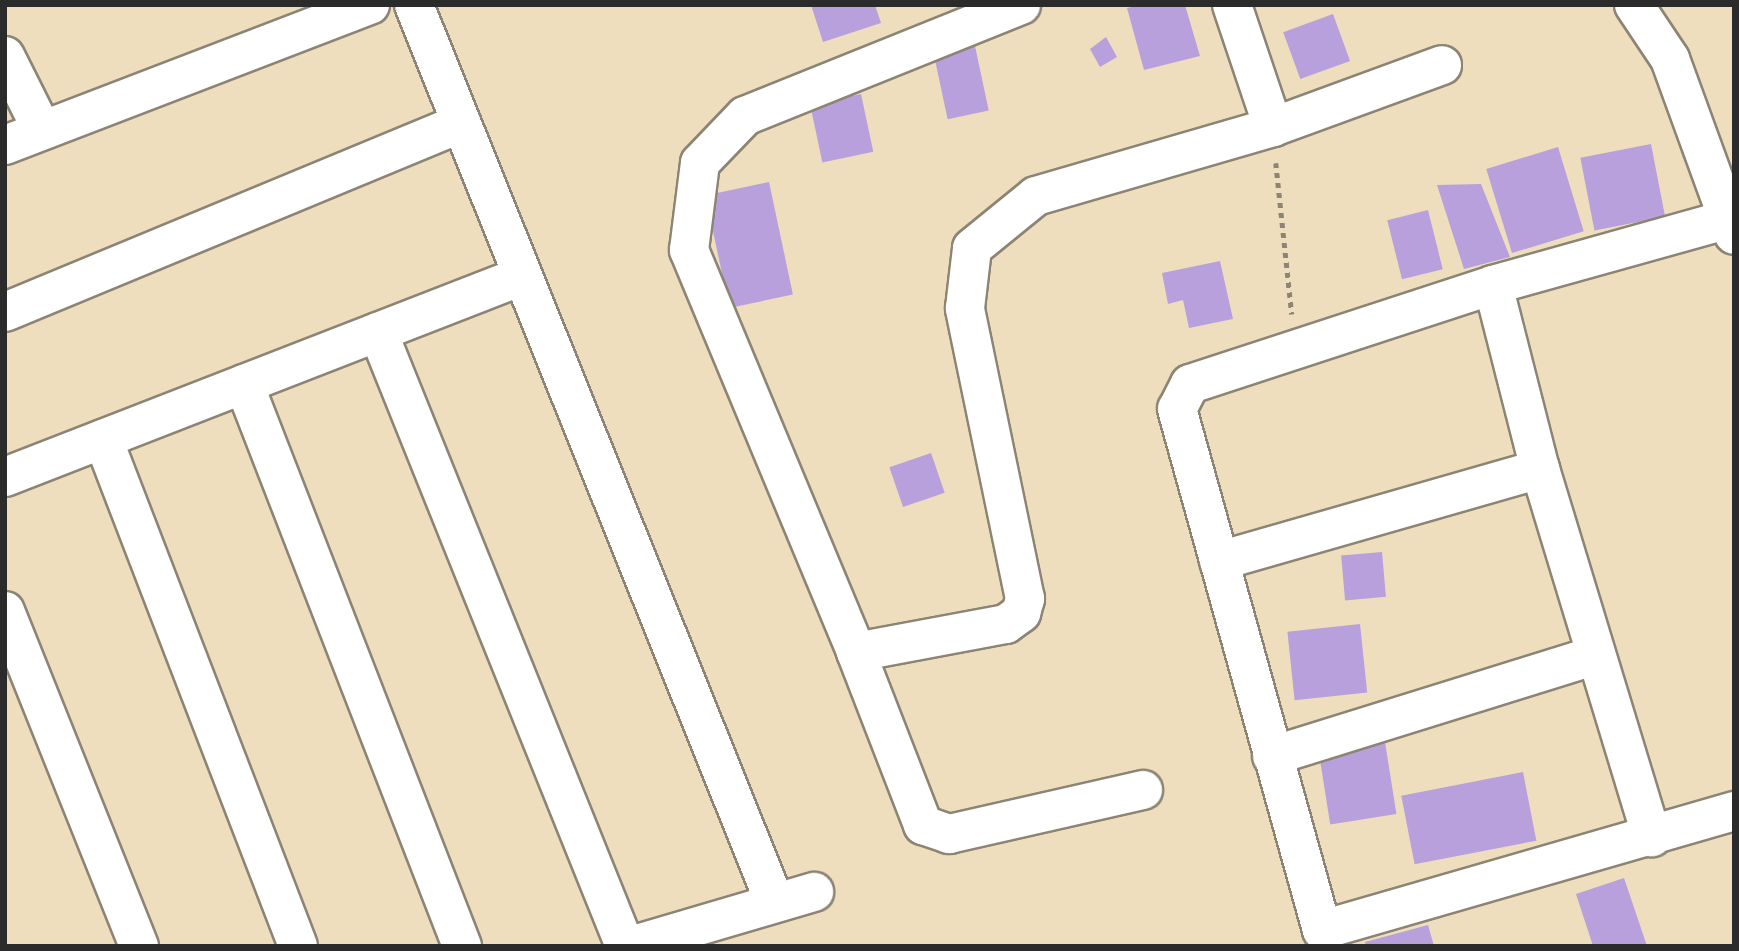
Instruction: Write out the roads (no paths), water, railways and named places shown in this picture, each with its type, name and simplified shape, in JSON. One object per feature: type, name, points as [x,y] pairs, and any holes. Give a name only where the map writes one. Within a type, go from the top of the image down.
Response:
[{"type":"street","points":[[5,145],[370,5]]},
{"type":"street","points":[[414,5],[775,903]]},
{"type":"street","points":[[1021,5],[745,116],[700,163],[689,250],[856,652],[923,825],[949,834],[1143,790]]},
{"type":"street","points":[[1232,5],[1273,127]]},
{"type":"street","points":[[1634,5],[1670,59],[1731,227],[1493,285],[1296,349],[1190,384],[1177,409],[1272,757],[1325,938],[1734,811]]},
{"type":"street","points":[[5,56],[42,130]]},
{"type":"street","points":[[856,652],[1006,624],[1023,606],[965,308],[972,248],[1036,196],[1273,127],[1442,65]]},
{"type":"street","points":[[5,312],[461,123]]},
{"type":"street","points":[[5,477],[522,276]]},
{"type":"street","points":[[1493,285],[1541,469],[1652,837]]},
{"type":"street","points":[[378,332],[628,946],[814,892]]},
{"type":"street","points":[[244,384],[462,946]]},
{"type":"street","points":[[103,439],[298,946]]},
{"type":"street","points":[[1219,561],[1541,469]]},
{"type":"street","points":[[5,611],[139,946]]},
{"type":"street","points":[[1272,757],[1596,654]]}]
